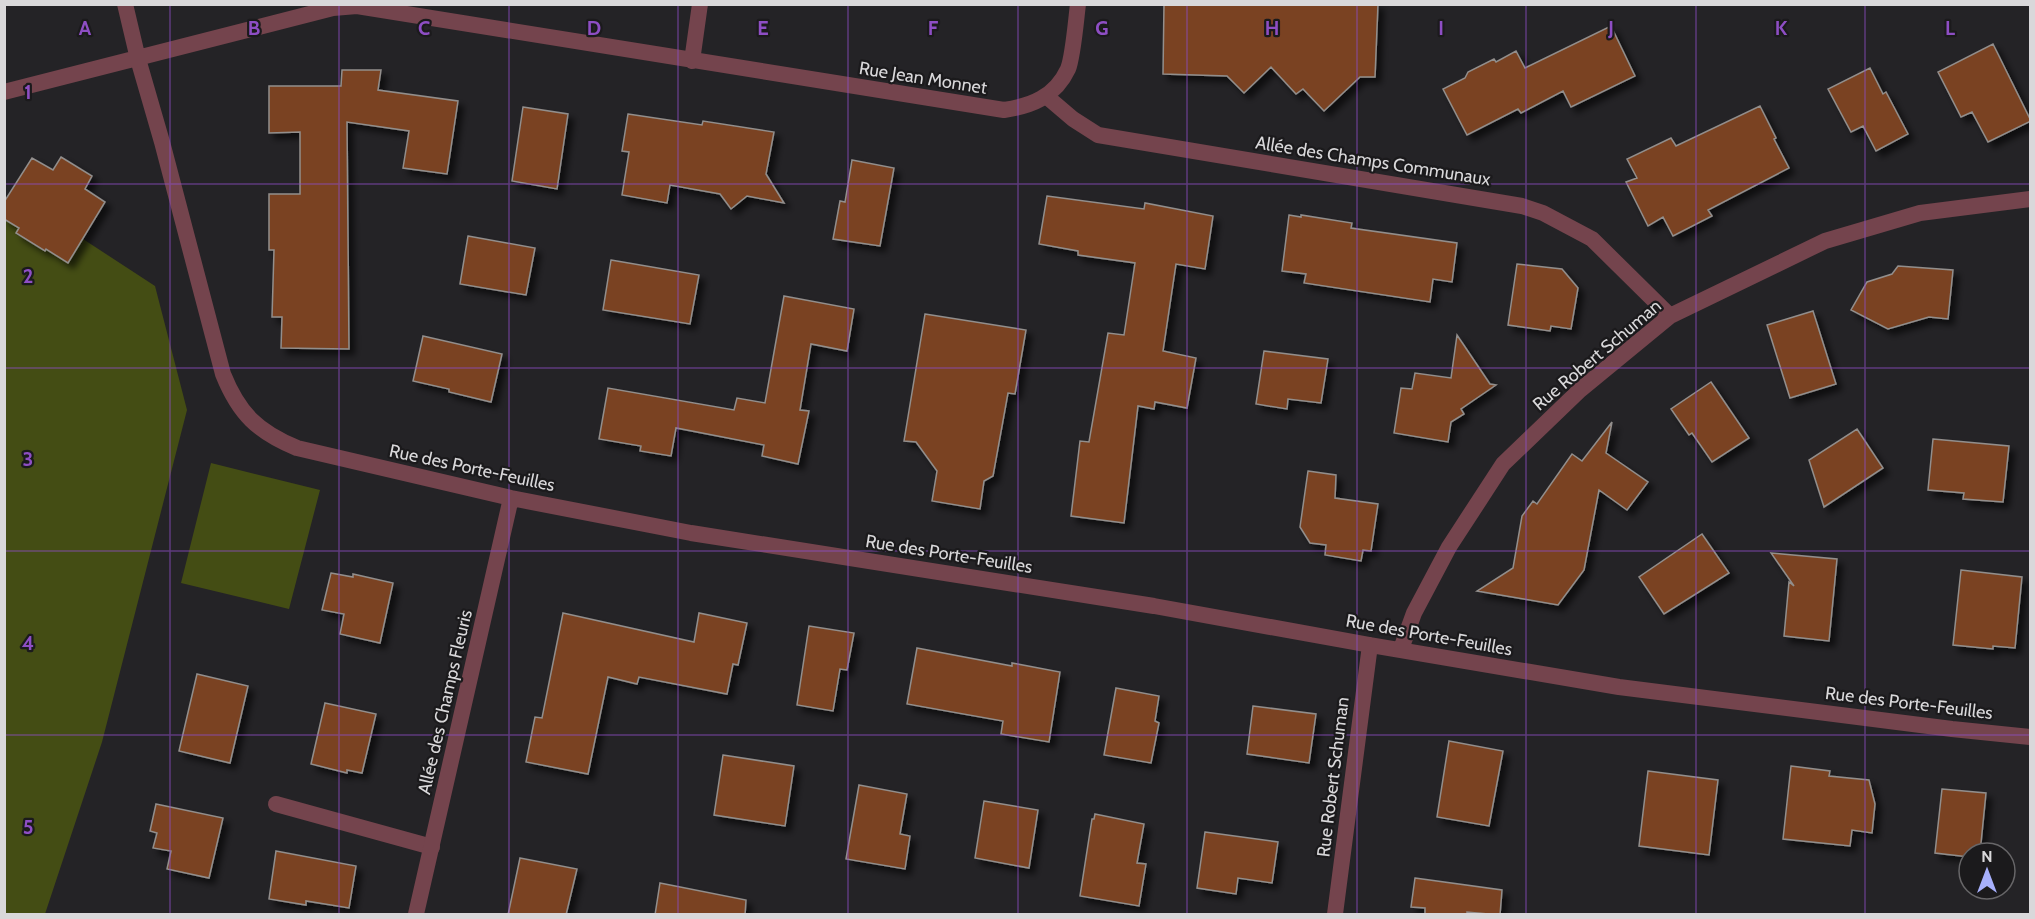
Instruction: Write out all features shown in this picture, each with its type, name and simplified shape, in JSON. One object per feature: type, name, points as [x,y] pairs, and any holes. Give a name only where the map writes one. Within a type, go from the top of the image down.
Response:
[{"type":"street","points":[[125,4],[138,59]]},
{"type":"street","points":[[692,61],[700,4]]},
{"type":"street","name":"Rue Jean Monnet","points":[[4,92],[333,8],[357,6],[1004,110],[1026,107],[1046,96],[1059,83],[1069,68],[1078,4]]},
{"type":"street","name":"Rue des Porte-Feuilles","points":[[138,59],[223,374],[233,398],[253,423],[267,434],[297,448],[511,498],[691,532],[1165,608],[1619,687],[2031,737]]},
{"type":"street","name":"Allée des Champs Communaux","points":[[1046,96],[1073,119],[1098,135],[1522,206],[1543,213],[1592,239],[1670,316]]},
{"type":"street","name":"Rue Robert Schuman","points":[[1401,650],[1414,613],[1449,547],[1503,464],[1580,390],[1670,316],[1825,241],[1920,213],[2031,199]]},
{"type":"street","name":"Allée des Champs Fleuris","points":[[416,915],[511,498]]},
{"type":"street","name":"Rue Robert Schuman","points":[[1335,915],[1370,645]]},
{"type":"street","points":[[276,804],[432,847]]},
{"type":"green space","points":[[5,219],[19,228],[16,234],[44,251],[48,246],[70,259],[83,239],[155,286],[187,410],[102,742],[45,914],[5,914]]},
{"type":"green space","points":[[211,463],[320,490],[289,609],[181,583]]},
{"type":"building","points":[[1164,4],[1378,4],[1375,77],[1360,77],[1324,111],[1303,89],[1296,94],[1271,67],[1244,93],[1227,76],[1163,74]]},
{"type":"building","points":[[1611,26],[1635,76],[1571,107],[1563,91],[1521,113],[1518,109],[1467,135],[1443,89],[1465,78],[1468,72],[1494,59],[1496,62],[1516,51],[1525,68]]},
{"type":"building","points":[[1993,44],[2031,121],[1988,142],[1972,112],[1961,117],[1938,72]]},
{"type":"building","points":[[1870,68],[1883,94],[1886,92],[1908,134],[1876,151],[1863,126],[1851,132],[1828,89]]},
{"type":"building","points":[[342,70],[381,70],[378,90],[458,101],[447,174],[403,168],[409,131],[347,122],[349,349],[281,348],[282,317],[272,317],[274,250],[269,250],[269,194],[300,194],[300,132],[269,133],[269,86],[341,86]]},
{"type":"building","points":[[1760,106],[1789,168],[1708,210],[1712,216],[1673,236],[1663,217],[1648,226],[1626,182],[1637,178],[1627,159],[1671,138],[1676,146]]},
{"type":"building","points":[[523,107],[568,114],[557,189],[512,181]]},
{"type":"building","points":[[628,114],[702,125],[703,121],[774,132],[766,174],[784,203],[747,196],[731,209],[720,194],[670,185],[667,203],[622,195],[629,152],[622,151]]},
{"type":"building","points":[[61,157],[92,176],[85,189],[105,202],[68,263],[16,233],[19,228],[4,219],[4,202],[32,158],[53,170]]},
{"type":"building","points":[[852,160],[894,168],[880,246],[833,239],[840,201],[845,202]]},
{"type":"building","points":[[1047,196],[1144,209],[1145,203],[1213,216],[1205,269],[1176,264],[1163,351],[1196,358],[1187,408],[1155,402],[1154,409],[1138,406],[1124,523],[1071,516],[1080,441],[1089,442],[1108,333],[1124,335],[1135,263],[1078,255],[1078,251],[1039,244]]},
{"type":"building","points":[[1289,215],[1352,223],[1351,228],[1457,243],[1452,282],[1433,279],[1430,302],[1304,283],[1306,274],[1282,271]]},
{"type":"building","points":[[468,236],[535,248],[526,295],[460,284]]},
{"type":"building","points":[[611,260],[699,275],[690,324],[603,310]]},
{"type":"building","points":[[1517,264],[1562,269],[1578,288],[1571,329],[1551,326],[1550,331],[1508,325]]},
{"type":"building","points":[[1898,266],[1953,270],[1948,319],[1929,317],[1888,329],[1851,310],[1867,282],[1892,274]]},
{"type":"building","points":[[784,296],[854,309],[847,351],[811,344],[800,410],[809,411],[798,464],[762,456],[764,445],[676,428],[671,456],[640,451],[641,446],[599,439],[608,388],[734,410],[737,398],[765,403]]},
{"type":"building","points":[[1813,311],[1836,384],[1790,398],[1767,325]]},
{"type":"building","points":[[925,314],[1026,330],[1015,394],[1008,393],[993,476],[984,481],[980,509],[932,501],[937,471],[916,442],[904,441]]},
{"type":"building","points":[[1457,335],[1490,384],[1496,385],[1461,409],[1464,414],[1451,422],[1448,442],[1394,433],[1401,388],[1412,389],[1415,373],[1451,378]]},
{"type":"building","points":[[423,336],[502,354],[491,402],[413,381]]},
{"type":"building","points":[[1264,351],[1328,359],[1321,403],[1288,399],[1287,409],[1256,404]]},
{"type":"building","points":[[1711,382],[1749,438],[1712,462],[1692,433],[1689,435],[1671,409]]},
{"type":"building","points":[[1612,422],[1606,453],[1648,482],[1627,510],[1599,490],[1584,570],[1558,605],[1477,591],[1513,568],[1522,516],[1533,501],[1537,504],[1572,454],[1582,461]]},
{"type":"building","points":[[1857,429],[1883,468],[1824,507],[1809,460]]},
{"type":"building","points":[[1933,439],[2009,446],[2003,502],[1963,499],[1964,493],[1928,490]]},
{"type":"building","points":[[1308,471],[1336,475],[1335,498],[1378,504],[1371,551],[1363,550],[1361,561],[1325,555],[1326,545],[1310,543],[1300,527]]},
{"type":"building","points":[[1702,534],[1729,573],[1664,614],[1639,577]]},
{"type":"building","points":[[1771,553],[1837,559],[1829,641],[1784,636],[1789,582],[1794,586]]},
{"type":"building","points":[[1961,570],[2022,577],[2015,648],[1993,646],[1993,649],[1953,645]]},
{"type":"building","points":[[331,573],[353,577],[353,574],[393,583],[380,643],[340,634],[344,614],[322,610]]},
{"type":"building","points":[[563,613],[694,642],[699,613],[747,623],[738,665],[733,664],[727,694],[639,677],[637,684],[608,677],[588,774],[526,762],[535,717],[542,718]]},
{"type":"building","points":[[809,626],[854,633],[847,670],[840,669],[833,711],[797,705]]},
{"type":"building","points":[[917,648],[1012,666],[1012,663],[1060,672],[1049,742],[1001,734],[1003,721],[907,704]]},
{"type":"building","points":[[197,674],[248,686],[230,763],[179,751]]},
{"type":"building","points":[[1116,688],[1159,696],[1155,721],[1159,723],[1151,763],[1104,755]]},
{"type":"building","points":[[325,703],[376,714],[362,773],[347,770],[347,773],[311,764]]},
{"type":"building","points":[[1253,706],[1316,714],[1309,763],[1247,754]]},
{"type":"building","points":[[1449,741],[1503,751],[1489,826],[1437,817]]},
{"type":"building","points":[[723,755],[794,766],[785,826],[714,815]]},
{"type":"building","points":[[1791,766],[1830,771],[1829,776],[1869,780],[1875,804],[1872,833],[1852,830],[1850,846],[1783,839]]},
{"type":"building","points":[[1648,771],[1718,780],[1709,855],[1639,846]]},
{"type":"building","points":[[859,785],[907,794],[900,834],[910,836],[905,869],[846,859]]},
{"type":"building","points":[[1942,789],[1986,793],[1981,841],[1957,841],[1957,856],[1935,853]]},
{"type":"building","points":[[984,801],[1038,810],[1029,868],[975,858]]},
{"type":"building","points":[[156,804],[223,818],[209,878],[167,869],[171,851],[153,848],[157,833],[150,831]]},
{"type":"building","points":[[1095,814],[1144,824],[1137,863],[1146,864],[1139,906],[1080,896],[1092,819]]},
{"type":"building","points":[[1205,832],[1278,842],[1272,883],[1238,878],[1236,894],[1197,888]]},
{"type":"building","points":[[276,851],[356,866],[349,908],[306,901],[306,905],[269,899]]},
{"type":"building","points":[[520,858],[577,869],[566,915],[508,915]]},
{"type":"building","points":[[1415,878],[1502,890],[1500,915],[1467,912],[1467,915],[1425,915],[1425,908],[1411,907]]},
{"type":"building","points":[[660,883],[746,900],[745,915],[655,915]]}]
